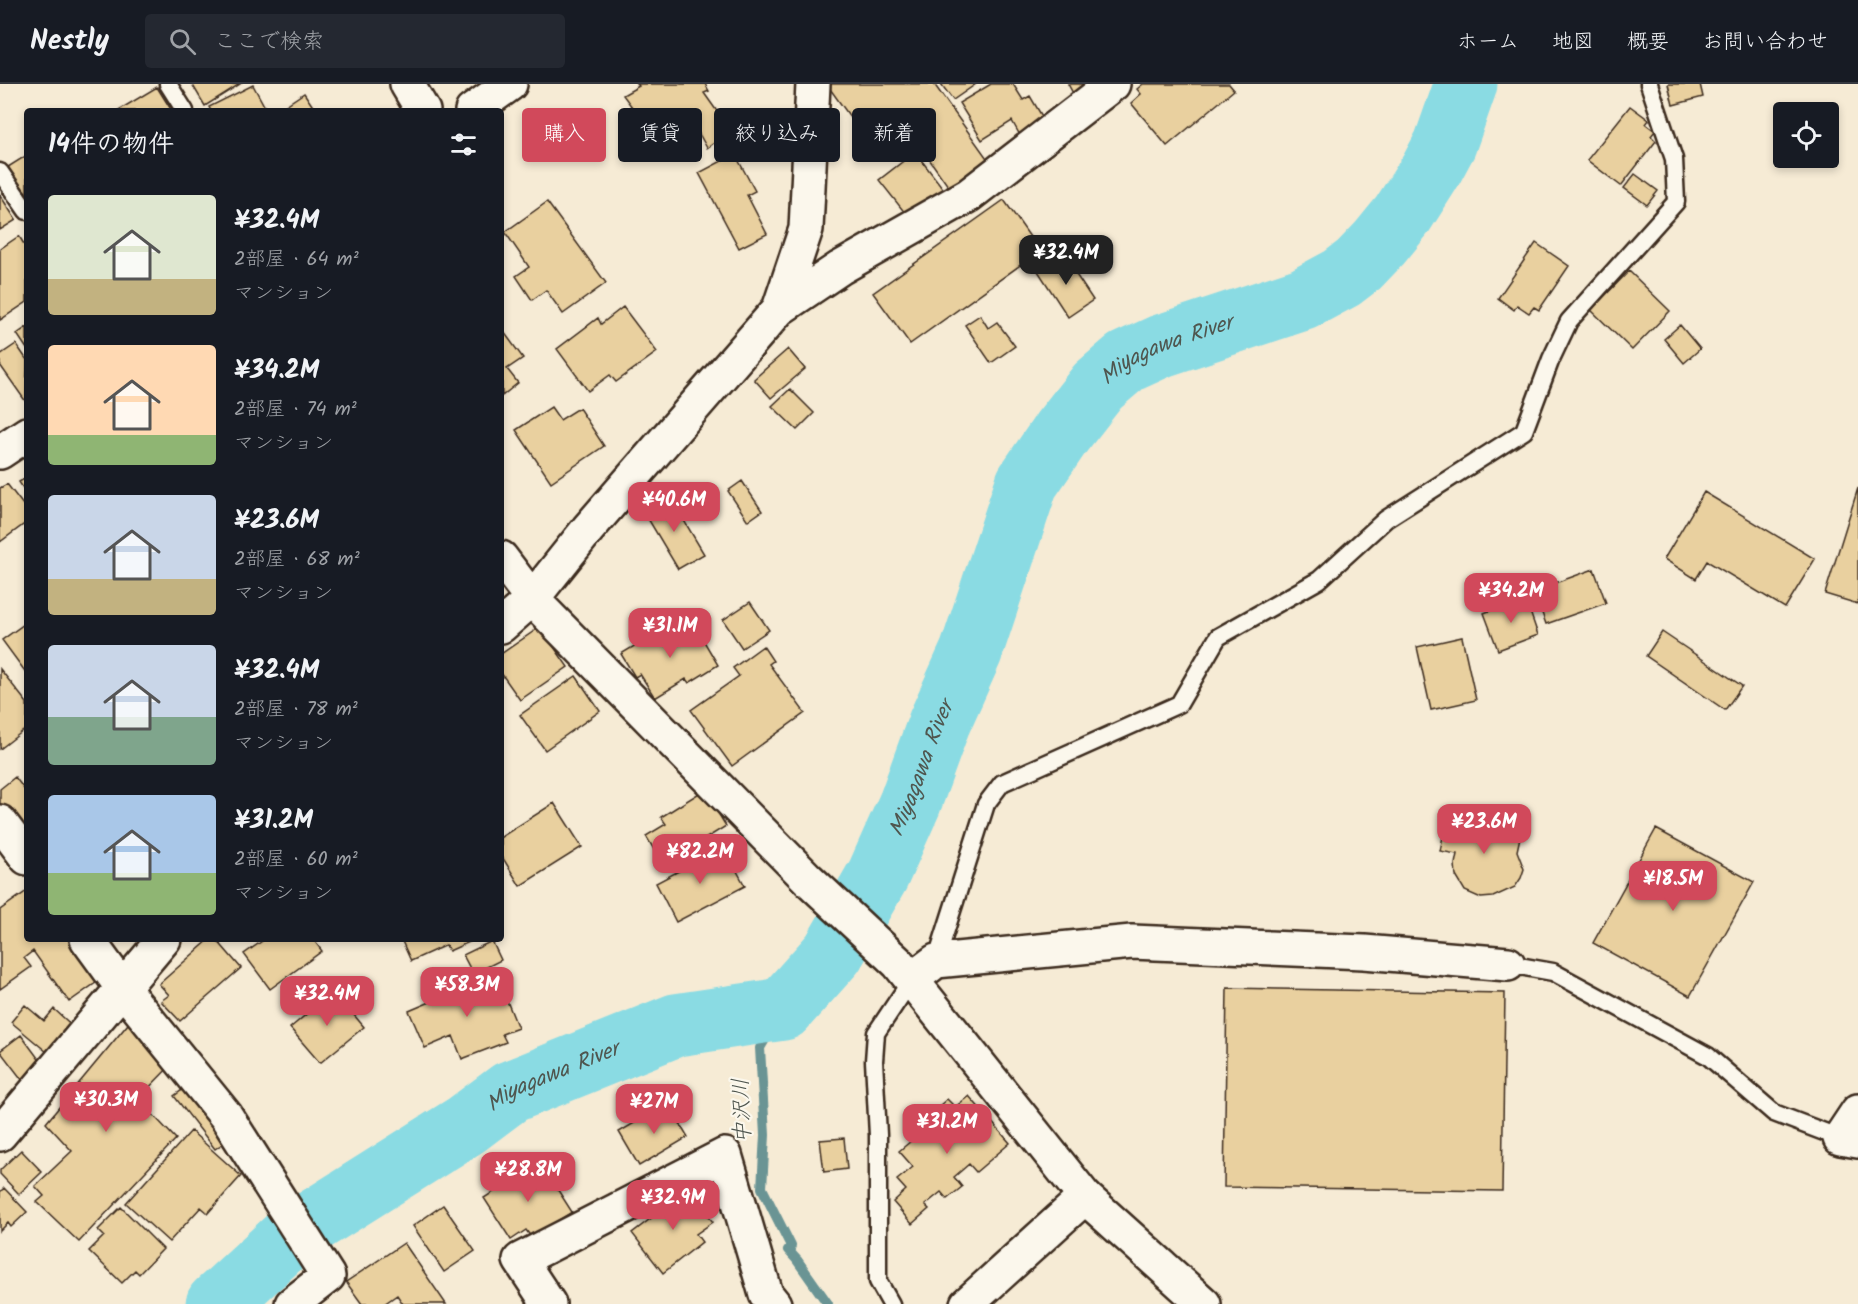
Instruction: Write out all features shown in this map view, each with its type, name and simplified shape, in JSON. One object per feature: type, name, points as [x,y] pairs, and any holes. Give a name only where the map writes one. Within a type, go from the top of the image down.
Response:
[{"type":"main road","points":[[407,84],[421,108]]},
{"type":"main road","points":[[476,108],[510,84]]},
{"type":"main road","points":[[779,309],[806,229],[813,84]]},
{"type":"main road","points":[[504,623],[532,599],[588,529],[779,309],[840,268],[969,195],[1113,84]]},
{"type":"main road","points":[[0,452],[24,436]]},
{"type":"main road","points":[[504,562],[532,599],[808,879],[915,968],[1085,1197],[1204,1304]]},
{"type":"main road","points":[[0,822],[24,854]]},
{"type":"main road","points":[[89,942],[226,1116],[328,1276],[292,1304]]},
{"type":"main road","points":[[0,1134],[161,942]]},
{"type":"main road","points":[[915,968],[1132,942],[1364,952],[1508,964]]},
{"type":"main road","points":[[549,1304],[520,1260],[725,1155],[766,1294],[774,1304]]},
{"type":"main road","points":[[967,1304],[1085,1197]]},
{"type":"lane","points":[[168,84],[183,108]]},
{"type":"lane","points":[[891,1304],[878,1281],[878,1135],[874,1061],[876,1033],[915,968],[986,804],[1002,783],[1179,704],[1218,637],[1319,580],[1386,519],[1524,432],[1551,359],[1569,321],[1676,202],[1674,159],[1649,84]]},
{"type":"lane","points":[[0,172],[24,207]]},
{"type":"lane","points":[[1508,964],[1553,972],[1708,1056],[1774,1113],[1852,1130]]},
{"type":"building","points":[[192,84],[240,84],[205,106]]},
{"type":"building","points":[[637,84],[705,84],[709,91],[704,93],[715,108],[714,143],[707,148],[702,139],[702,108],[633,108],[623,95],[639,86]]},
{"type":"building","points":[[831,84],[934,84],[994,168],[955,196],[931,162],[936,162],[936,108],[852,108],[852,120],[828,86]]},
{"type":"building","points":[[941,84],[976,84],[953,100]]},
{"type":"building","points":[[991,84],[1013,84],[1023,100],[1030,96],[1046,123],[1021,137],[1012,121],[982,140],[959,103]]},
{"type":"building","points":[[1068,84],[1097,84],[1075,97]]},
{"type":"building","points":[[1143,84],[1229,84],[1234,90],[1167,146],[1131,103],[1141,94],[1137,89]]},
{"type":"building","points":[[1668,84],[1700,84],[1703,97],[1673,105]]},
{"type":"building","points":[[253,85],[265,108],[210,108]]},
{"type":"building","points":[[157,87],[170,108],[122,108]]},
{"type":"building","points":[[304,93],[314,108],[282,108]]},
{"type":"building","points":[[1630,106],[1649,120],[1646,124],[1655,131],[1651,136],[1656,141],[1621,186],[1587,160]]},
{"type":"building","points":[[24,157],[24,194],[8,167]]},
{"type":"building","points":[[720,162],[739,162],[755,191],[747,195],[767,234],[739,248],[699,173]]},
{"type":"building","points":[[902,162],[923,162],[949,196],[913,223],[879,180]]},
{"type":"building","points":[[1635,174],[1658,191],[1647,205],[1624,188]]},
{"type":"building","points":[[0,195],[16,220],[0,230]]},
{"type":"building","points":[[1004,200],[1040,251],[910,344],[873,293]]},
{"type":"building","points":[[547,202],[606,283],[563,314],[546,290],[532,300],[516,276],[529,267],[505,232]]},
{"type":"building","points":[[19,236],[24,244],[24,304],[0,320],[0,249]]},
{"type":"building","points":[[1536,243],[1569,266],[1539,310],[1534,307],[1529,313],[1517,305],[1514,310],[1498,298]]},
{"type":"building","points":[[1063,255],[1093,300],[1068,317],[1038,271]]},
{"type":"building","points":[[1629,271],[1670,311],[1632,350],[1591,310]]},
{"type":"building","points":[[623,307],[657,352],[616,382],[610,375],[588,391],[557,349],[598,318],[601,324]]},
{"type":"building","points":[[980,315],[988,328],[997,322],[1015,346],[991,363],[965,325]]},
{"type":"building","points":[[1680,325],[1700,349],[1684,363],[1664,339]]},
{"type":"building","points":[[24,329],[24,344],[17,334]]},
{"type":"building","points":[[504,332],[523,358],[507,369],[518,383],[504,394]]},
{"type":"building","points":[[16,344],[24,356],[24,399],[0,365],[0,355]]},
{"type":"building","points":[[788,349],[805,369],[771,398],[754,379]]},
{"type":"building","points":[[790,389],[814,413],[797,430],[772,406]]},
{"type":"building","points":[[551,407],[560,420],[579,408],[604,446],[551,482],[516,430]]},
{"type":"building","points":[[24,479],[24,490],[19,482]]},
{"type":"building","points":[[742,481],[762,511],[748,521],[728,491]]},
{"type":"building","points":[[7,484],[24,506],[24,524],[0,542],[0,488]]},
{"type":"building","points":[[1858,488],[1858,604],[1825,594]]},
{"type":"building","points":[[1704,492],[1815,559],[1785,608],[1707,561],[1696,579],[1664,559]]},
{"type":"building","points":[[670,497],[704,554],[678,569],[644,512]]},
{"type":"building","points":[[1594,569],[1606,603],[1546,624],[1539,605],[1552,600],[1547,586]]},
{"type":"building","points":[[1525,597],[1538,635],[1498,650],[1484,613]]},
{"type":"building","points":[[750,602],[769,630],[742,648],[723,620]]},
{"type":"building","points":[[692,621],[718,665],[689,683],[686,679],[655,698],[640,674],[635,677],[621,654],[666,627],[670,634]]},
{"type":"building","points":[[24,624],[24,670],[2,640]]},
{"type":"building","points":[[540,627],[568,667],[520,700],[504,677],[504,652]]},
{"type":"building","points":[[1662,632],[1742,686],[1725,710],[1646,656]]},
{"type":"building","points":[[1462,637],[1476,700],[1431,710],[1417,647]]},
{"type":"building","points":[[763,646],[773,661],[769,664],[805,713],[732,766],[691,710],[739,676],[733,668]]},
{"type":"building","points":[[0,669],[24,699],[24,730],[0,749]]},
{"type":"building","points":[[576,676],[600,711],[545,750],[520,715]]},
{"type":"building","points":[[15,777],[24,789],[24,834],[0,804],[0,789]]},
{"type":"building","points":[[704,790],[726,826],[663,865],[646,836],[666,824],[661,817]]},
{"type":"building","points":[[554,803],[582,847],[520,886],[504,860],[504,835]]},
{"type":"building","points":[[1448,813],[1522,828],[1517,851],[1524,869],[1515,887],[1493,897],[1481,898],[1465,891],[1456,876],[1457,854],[1440,851]]},
{"type":"building","points":[[1656,829],[1754,882],[1690,996],[1593,943]]},
{"type":"building","points":[[724,847],[745,886],[676,922],[656,883]]},
{"type":"building","points":[[24,893],[24,942],[74,942],[104,977],[69,1002],[33,951],[24,958],[31,967],[0,989],[0,910]]},
{"type":"building","points":[[207,942],[219,942],[241,968],[180,1021],[161,1001],[169,995],[159,984]]},
{"type":"building","points":[[261,942],[315,942],[322,951],[270,989],[244,954]]},
{"type":"building","points":[[402,942],[469,942],[449,951],[446,945],[411,961]]},
{"type":"building","points":[[492,942],[501,960],[473,974],[463,955]]},
{"type":"building","points":[[496,974],[518,1028],[502,1034],[506,1042],[462,1059],[453,1036],[425,1048],[409,1011]]},
{"type":"building","points":[[1227,988],[1505,993],[1502,1191],[1224,1187]]},
{"type":"building","points":[[334,991],[364,1027],[320,1063],[290,1028]]},
{"type":"building","points":[[25,1005],[44,1021],[54,1009],[77,1030],[53,1057],[11,1022]]},
{"type":"building","points":[[133,1018],[173,1063],[138,1099],[176,1139],[79,1242],[37,1202],[44,1196],[35,1186],[72,1151],[46,1123]]},
{"type":"building","points":[[21,1035],[44,1066],[23,1081],[0,1051]]},
{"type":"building","points":[[189,1085],[229,1139],[215,1149],[174,1096]]},
{"type":"building","points":[[969,1096],[1010,1143],[976,1172],[969,1164],[954,1177],[962,1187],[947,1199],[941,1192],[925,1205],[929,1209],[912,1224],[893,1202],[906,1190],[897,1180],[913,1167],[899,1151],[923,1131],[928,1137],[941,1125],[931,1113],[947,1099],[955,1107]]},
{"type":"building","points":[[668,1103],[688,1137],[639,1166],[619,1132]]},
{"type":"building","points":[[191,1131],[241,1176],[208,1213],[201,1207],[169,1242],[126,1203]]},
{"type":"building","points":[[844,1138],[847,1169],[824,1172],[820,1140]]},
{"type":"building","points":[[21,1150],[42,1172],[19,1194],[0,1174],[0,1170]]},
{"type":"building","points":[[540,1162],[572,1212],[531,1237],[526,1230],[511,1240],[484,1198]]},
{"type":"building","points":[[4,1188],[27,1212],[11,1227],[8,1223],[0,1231],[0,1192]]},
{"type":"building","points":[[688,1190],[713,1222],[696,1234],[702,1242],[663,1273],[632,1233]]},
{"type":"building","points":[[443,1205],[475,1251],[444,1272],[413,1226]]},
{"type":"building","points":[[121,1207],[163,1249],[139,1274],[135,1270],[122,1283],[89,1251],[104,1236],[98,1230]]},
{"type":"building","points":[[404,1243],[446,1304],[403,1304],[397,1295],[384,1304],[362,1304],[346,1282]]},
{"type":"waterway","name":"Miyagawa River","points":[[217,1304],[293,1234],[466,1125],[510,1092],[676,1025],[783,1009],[833,953],[878,875],[910,803],[939,723],[971,652],[1027,483],[1062,432],[1098,386],[1126,362],[1161,346],[1303,299],[1342,278],[1359,265],[1402,216],[1430,172],[1445,144],[1466,84]]},
{"type":"waterway","name":"中沢川","points":[[783,1009],[760,1048],[765,1135],[762,1188],[791,1246],[788,1250],[828,1304]]}]
